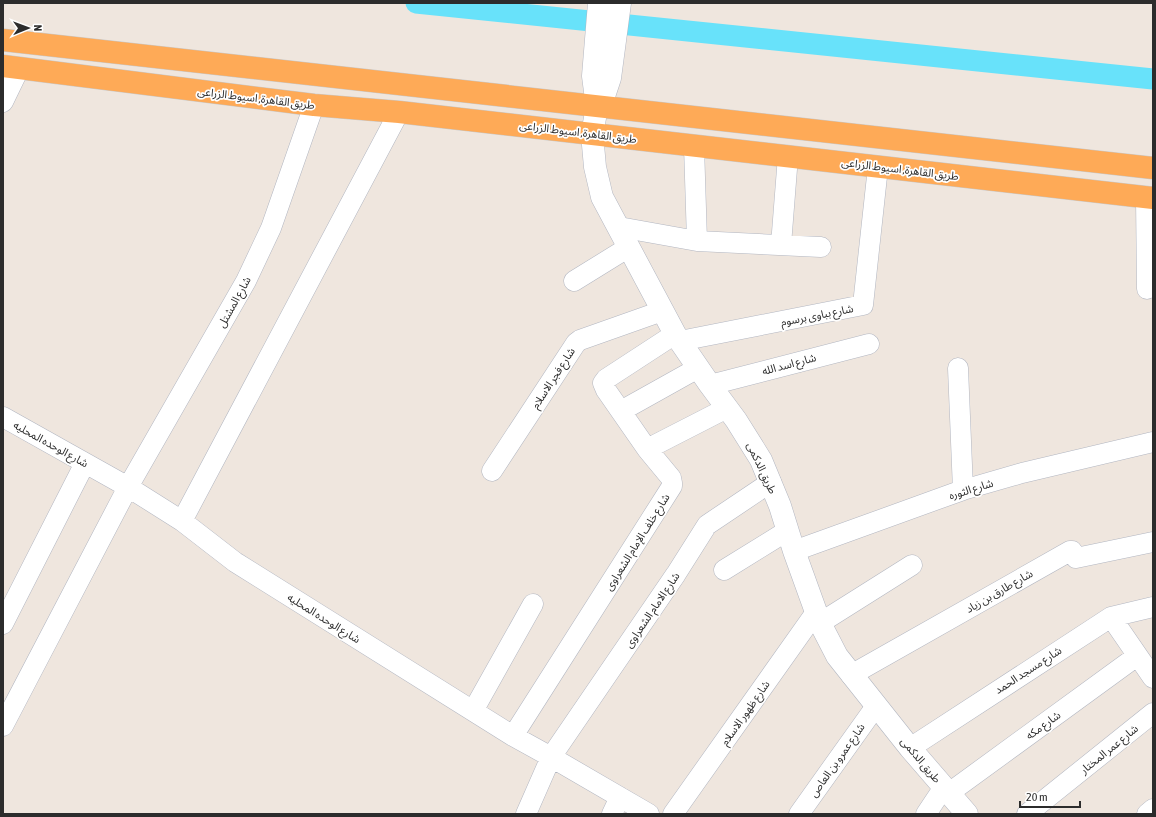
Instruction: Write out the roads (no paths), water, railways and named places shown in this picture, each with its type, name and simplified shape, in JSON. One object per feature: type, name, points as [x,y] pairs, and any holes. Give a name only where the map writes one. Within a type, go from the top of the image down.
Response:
[{"type":"highway","points":[[3,40],[1153,168]]},
{"type":"highway","name":"طريق القاهرة, اسيوط الزراعى","points":[[11,67],[314,105],[399,112],[1150,198]]},
{"type":"street","points":[[599,3],[603,62]]},
{"type":"street","points":[[603,62],[620,3]]},
{"type":"street","name":"طريق الدكمى","points":[[603,62],[605,93],[597,107],[592,134],[595,167],[602,197],[662,311],[678,338],[749,440],[770,482],[818,617],[836,656],[910,748],[967,814]]},
{"type":"street","points":[[3,102],[11,67]]},
{"type":"street","name":"شارع المشتل","points":[[3,726],[128,487],[260,255],[280,204],[314,105]]},
{"type":"street","points":[[182,521],[399,112]]},
{"type":"street","points":[[694,146],[697,241]]},
{"type":"street","points":[[781,245],[788,156]]},
{"type":"street","name":"شارع بباوى برسوم","points":[[678,338],[863,305],[878,167]]},
{"type":"street","points":[[1147,289],[1150,198]]},
{"type":"street","points":[[619,228],[697,241],[821,247]]},
{"type":"street","points":[[574,281],[629,247]]},
{"type":"street","name":"شارع فجر الاسلام","points":[[492,471],[576,343],[580,340],[662,311]]},
{"type":"street","name":"شارع خلف الإمام الشعراوى","points":[[514,736],[672,486],[671,478],[647,449],[606,390],[603,385],[604,381],[678,338]]},
{"type":"street","name":"شارع اسد الله","points":[[621,411],[704,377],[868,344]]},
{"type":"street","points":[[958,368],[963,490]]},
{"type":"street","points":[[647,449],[728,408]]},
{"type":"street","name":"شارع الوحده المحليه","points":[[4,421],[128,487],[182,521],[235,562],[473,711],[551,757],[616,806],[649,814]]},
{"type":"street","name":"شارع الثوره","points":[[724,570],[790,541],[1022,473],[1153,442]]},
{"type":"street","points":[[3,624],[85,463]]},
{"type":"street","name":"شارع الامام الشعراوى","points":[[526,814],[551,757],[676,574],[707,525],[770,482]]},
{"type":"street","name":"شارع طارق بن زياد","points":[[851,675],[1070,551],[1072,551],[1076,558],[1153,542]]},
{"type":"street","points":[[818,617],[912,565]]},
{"type":"street","points":[[473,711],[533,604]]},
{"type":"street","name":"شارع مسجد الحمد","points":[[910,748],[1111,617],[1153,607]]},
{"type":"street","name":"شارع ظهور الاسلام","points":[[673,814],[818,617]]},
{"type":"street","points":[[1111,617],[1153,678]]},
{"type":"street","name":"شارع مكه","points":[[947,790],[1138,656]]},
{"type":"street","name":"شارع عمرو بن العاص","points":[[799,814],[876,706]]},
{"type":"street","name":"شارع عمر المختار","points":[[1027,814],[1153,713]]},
{"type":"street","points":[[926,814],[947,790]]},
{"type":"street","points":[[1147,814],[1153,809]]},
{"type":"waterway","points":[[416,3],[1153,79]]}]
